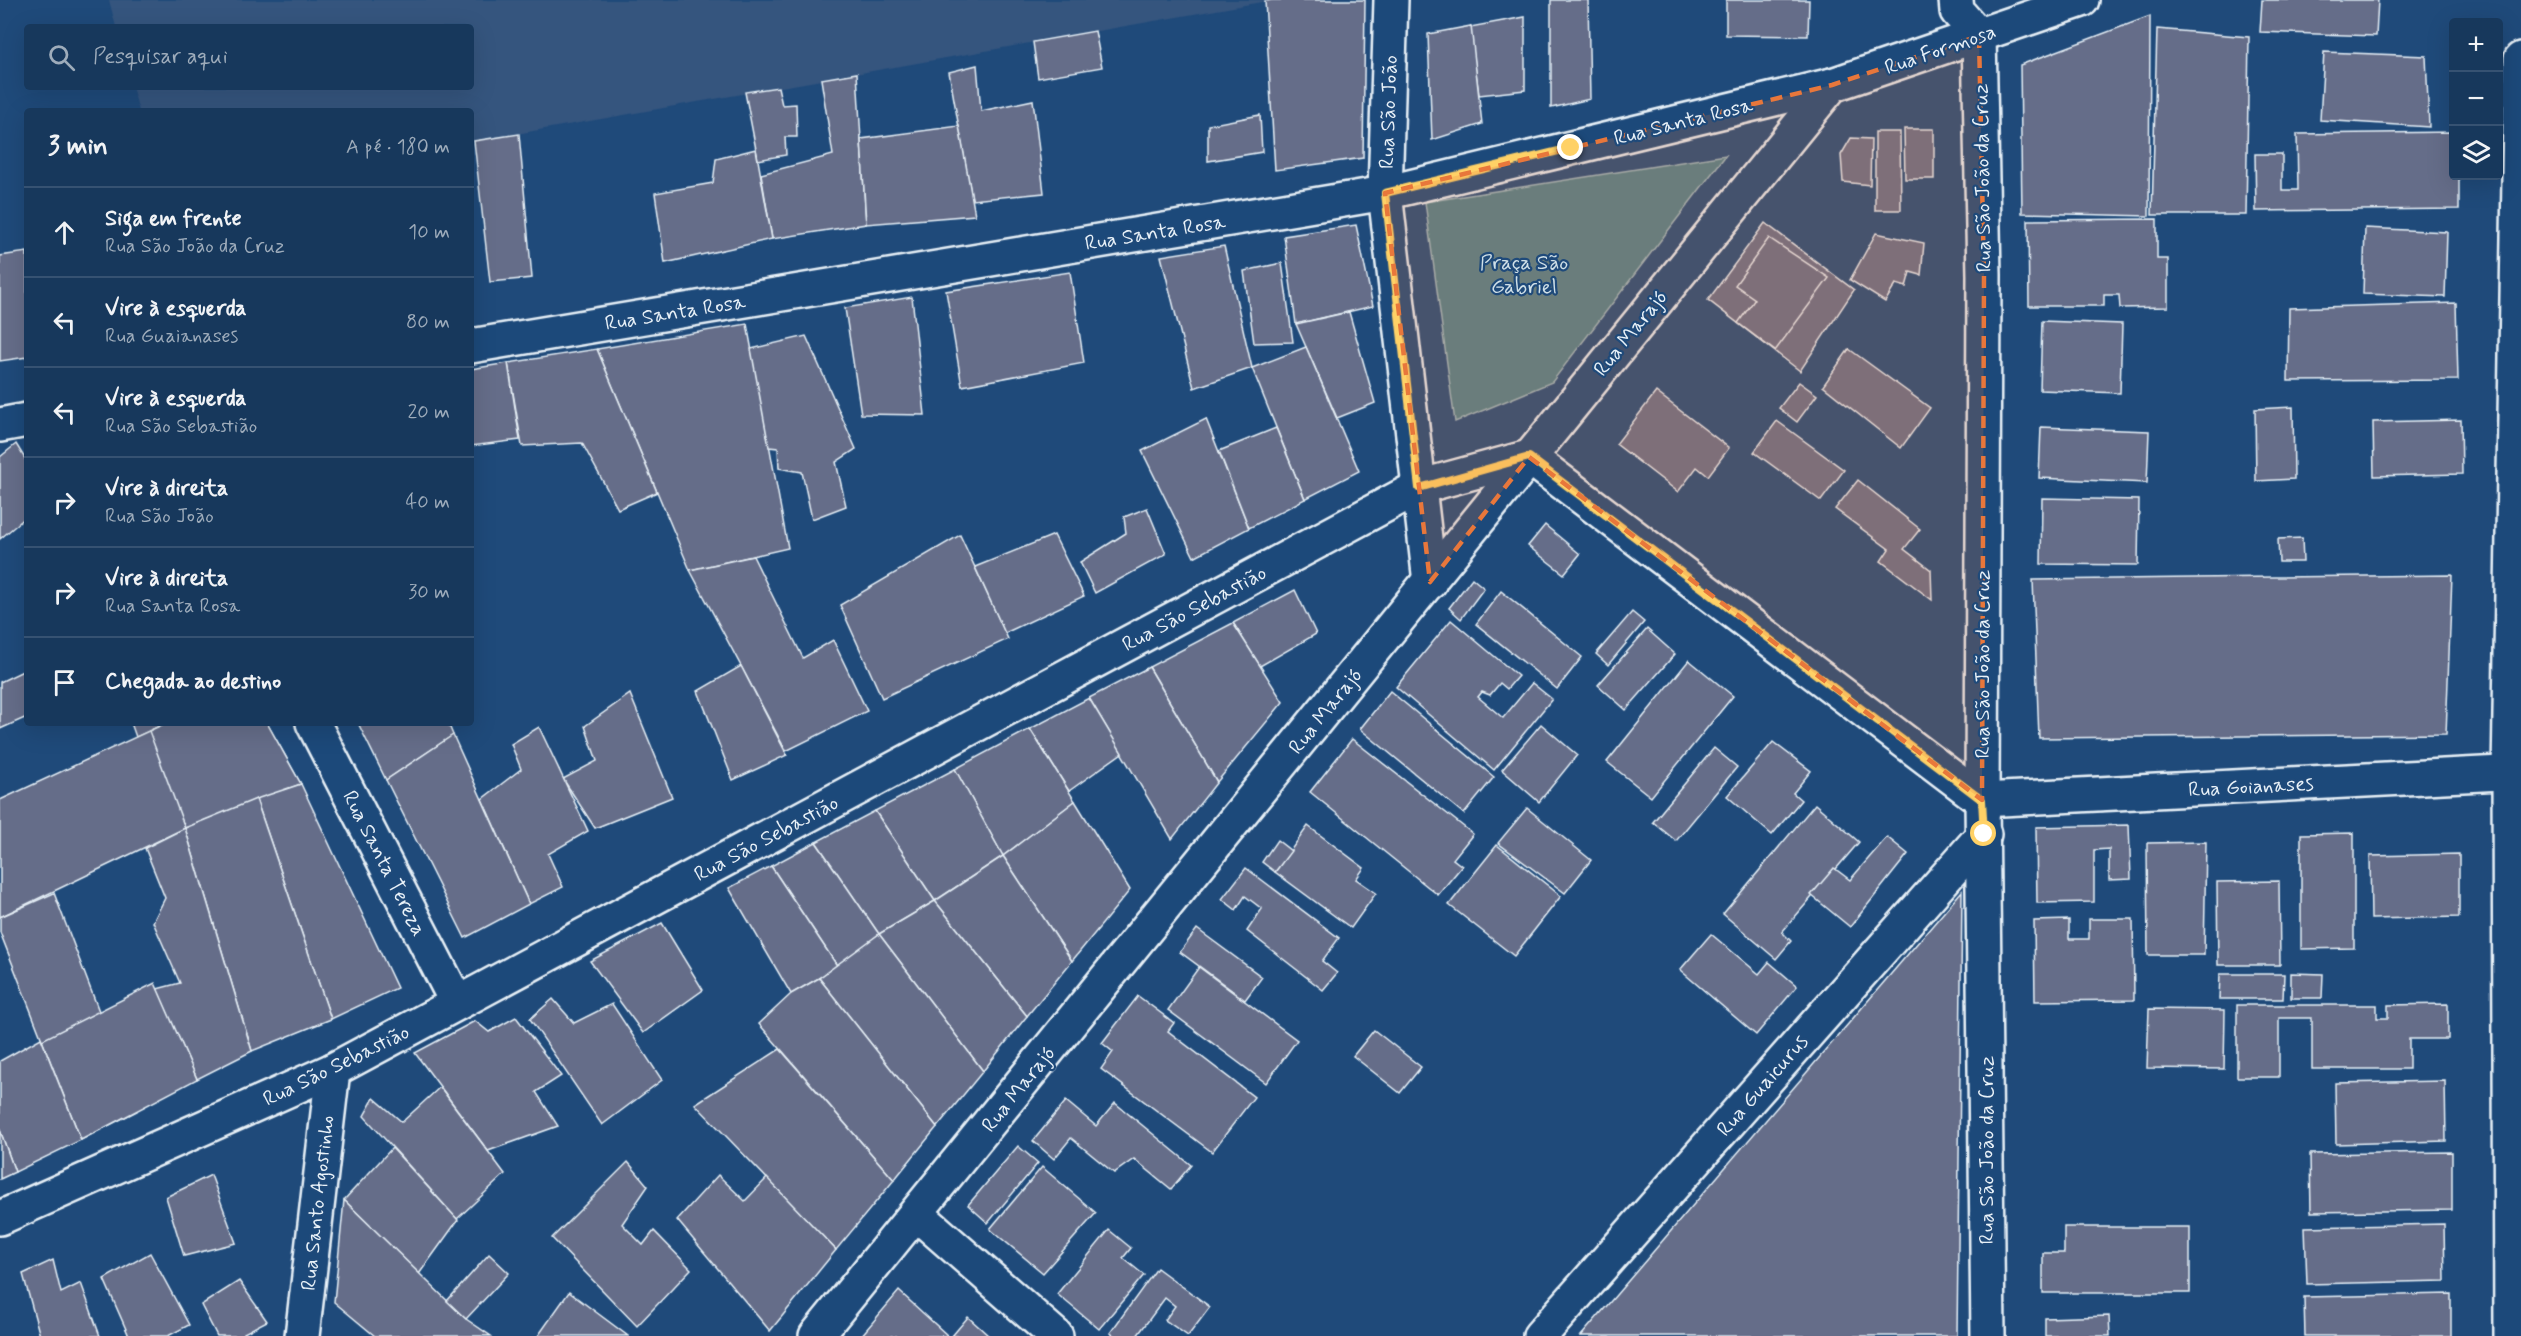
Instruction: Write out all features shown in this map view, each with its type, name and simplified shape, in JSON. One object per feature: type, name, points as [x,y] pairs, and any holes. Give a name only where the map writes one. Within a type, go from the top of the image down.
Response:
[{"type":"street","name":"Rua São João","points":[[1391,0],[1385,193],[1430,582]]},
{"type":"street","points":[[1956,0],[1957,11],[1979,36]]},
{"type":"street","name":"Rua Formosa","points":[[1832,85],[2082,0]]},
{"type":"street","name":"Rua São João da Cruz","points":[[1979,36],[1984,275],[1982,800],[1988,1336]]},
{"type":"street","points":[[2511,1336],[2521,59]]},
{"type":"street","name":"Rua Santa Rosa","points":[[474,345],[1385,193],[1832,85]]},
{"type":"street","name":"Rua Marajó","points":[[816,1336],[1832,85]]},
{"type":"street","points":[[0,425],[24,421]]},
{"type":"street","points":[[1529,457],[1982,800]]},
{"type":"street","name":"Rua São Sebastião","points":[[0,1218],[333,1070],[1419,488],[1529,457]]},
{"type":"street","name":"Rua Santa Tereza","points":[[315,726],[457,1003]]},
{"type":"street","name":"Rua Goianases","points":[[1982,800],[2515,772]]},
{"type":"street","name":"Rua Guaicurus","points":[[1540,1336],[1984,834]]},
{"type":"street","name":"Rua Santo Agostinho","points":[[302,1336],[333,1070]]},
{"type":"street","points":[[917,1214],[1056,1336]]},
{"type":"highlighted area","points":[[1979,36],[1984,275],[1982,800],[1529,457],[1430,582],[1385,193],[1832,85]]},
{"type":"shaded area","points":[[109,0],[1273,0],[474,141],[474,108],[138,108],[133,90],[474,90],[474,24],[115,24]]},
{"type":"green space","name":"Praça São Gabriel","points":[[1726,155],[1552,382],[1455,422],[1425,202]]},
{"type":"building","points":[[1365,0],[1363,158],[1275,170],[1265,1]]},
{"type":"building","points":[[1551,0],[1588,0],[1590,99],[1551,108]]},
{"type":"building","points":[[1726,0],[1809,0],[1808,36],[1726,35]]},
{"type":"building","points":[[2262,0],[2378,0],[2376,36],[2260,32]]},
{"type":"building","points":[[2150,16],[2149,216],[2022,213],[2020,65]]},
{"type":"building","points":[[1525,17],[1525,90],[1479,95],[1470,27]]},
{"type":"building","points":[[1471,26],[1482,124],[1432,140],[1428,34]]},
{"type":"building","points":[[2157,29],[2249,37],[2246,215],[2152,215]]},
{"type":"building","points":[[1095,31],[1102,67],[1038,78],[1033,42]]},
{"type":"building","points":[[2324,52],[2426,56],[2429,127],[2320,120]]},
{"type":"building","points":[[977,65],[981,111],[1033,100],[1044,193],[972,200],[949,72]]},
{"type":"building","points":[[857,73],[866,224],[772,239],[761,174],[833,155],[821,79]]},
{"type":"building","points":[[778,87],[782,105],[796,104],[797,137],[785,137],[786,155],[758,160],[745,92]]},
{"type":"building","points":[[1260,115],[1262,152],[1208,161],[1208,125]]},
{"type":"building","points":[[959,126],[975,215],[866,224],[861,139]]},
{"type":"building","points":[[1904,129],[1934,129],[1934,179],[1905,179]]},
{"type":"building","points":[[1875,132],[1900,132],[1901,210],[1875,210]]},
{"type":"building","points":[[2449,132],[2449,180],[2459,180],[2459,209],[2256,211],[2255,154],[2282,154],[2282,190],[2298,190],[2297,134]]},
{"type":"building","points":[[519,134],[532,278],[490,282],[474,141]]},
{"type":"building","points":[[1851,138],[1871,139],[1870,185],[1843,182],[1841,155]]},
{"type":"building","points":[[756,149],[772,239],[665,263],[655,193],[713,183],[716,159]]},
{"type":"building","points":[[2157,219],[2157,259],[2168,259],[2168,307],[2120,308],[2119,295],[2104,295],[2104,306],[2029,306],[2028,220]]},
{"type":"building","points":[[1765,223],[1854,290],[1800,371],[1708,300]]},
{"type":"building","points":[[1356,225],[1373,306],[1296,324],[1284,236]]},
{"type":"building","points":[[2365,228],[2447,232],[2445,297],[2363,294]]},
{"type":"building","points":[[1876,233],[1924,243],[1921,275],[1910,272],[1906,287],[1896,284],[1885,302],[1850,280]]},
{"type":"building","points":[[1769,238],[1829,278],[1775,351],[1738,323],[1755,299],[1735,285]]},
{"type":"building","points":[[1224,246],[1252,368],[1194,388],[1161,256]]},
{"type":"building","points":[[24,252],[24,357],[0,361],[0,256]]},
{"type":"building","points":[[1282,263],[1293,342],[1254,343],[1244,271]]},
{"type":"building","points":[[1070,272],[1084,363],[962,386],[946,291]]},
{"type":"building","points":[[912,297],[925,415],[861,414],[845,308]]},
{"type":"building","points":[[2456,303],[2458,380],[2288,381],[2289,308]]},
{"type":"building","points":[[1349,312],[1375,403],[1337,418],[1296,324]]},
{"type":"building","points":[[2042,321],[2122,324],[2120,393],[2040,390]]},
{"type":"building","points":[[747,324],[788,548],[690,570],[597,349]]},
{"type":"building","points":[[806,336],[856,449],[836,462],[846,506],[812,519],[802,472],[779,468],[778,448],[769,447],[751,349]]},
{"type":"building","points":[[1306,347],[1359,471],[1305,499],[1252,368]]},
{"type":"building","points":[[597,349],[657,492],[618,509],[582,443],[522,446],[508,363]]},
{"type":"building","points":[[1849,349],[1930,408],[1901,448],[1823,386]]},
{"type":"building","points":[[508,363],[520,440],[474,446],[474,369]]},
{"type":"building","points":[[1799,382],[1817,395],[1797,422],[1779,408]]},
{"type":"building","points":[[1656,392],[1729,448],[1708,476],[1697,467],[1678,492],[1616,444]]},
{"type":"building","points":[[2293,407],[2294,479],[2256,481],[2255,409]]},
{"type":"building","points":[[1206,419],[1249,528],[1194,557],[1142,451]]},
{"type":"building","points":[[2461,420],[2462,474],[2374,476],[2373,422]]},
{"type":"building","points":[[1777,421],[1844,470],[1821,501],[1754,452]]},
{"type":"building","points":[[2041,427],[2149,431],[2147,483],[2039,478]]},
{"type":"building","points":[[1276,428],[1305,499],[1249,528],[1219,451]]},
{"type":"building","points":[[16,444],[24,457],[24,519],[0,539],[0,457]]},
{"type":"building","points":[[1858,480],[1920,529],[1904,549],[1931,570],[1932,600],[1881,561],[1889,549],[1835,509]]},
{"type":"building","points":[[2042,498],[2139,500],[2138,565],[2041,564]]},
{"type":"building","points":[[1147,508],[1166,554],[1095,593],[1080,562],[1126,533],[1124,517]]},
{"type":"building","points":[[1545,525],[1580,554],[1564,574],[1528,546]]},
{"type":"building","points":[[960,535],[1008,639],[882,698],[840,605]]},
{"type":"building","points":[[1054,535],[1084,596],[1005,633],[975,567]]},
{"type":"building","points":[[2302,538],[2303,562],[2279,562],[2278,539]]},
{"type":"building","points":[[753,556],[803,658],[833,640],[867,711],[786,751],[690,570]]},
{"type":"building","points":[[2452,575],[2446,734],[2039,738],[2033,580]]},
{"type":"building","points":[[1472,578],[1484,588],[1461,619],[1449,608]]},
{"type":"building","points":[[1295,590],[1316,634],[1260,666],[1233,623]]},
{"type":"building","points":[[1501,591],[1582,657],[1557,689],[1476,624]]},
{"type":"building","points":[[1632,612],[1644,622],[1608,665],[1596,654]]},
{"type":"building","points":[[1451,620],[1518,676],[1507,689],[1500,683],[1490,695],[1482,692],[1478,697],[1503,718],[1532,683],[1552,699],[1494,770],[1396,687]]},
{"type":"building","points":[[1233,623],[1283,702],[1217,782],[1149,667]]},
{"type":"building","points":[[1647,629],[1675,654],[1626,710],[1598,685]]},
{"type":"building","points":[[1689,660],[1733,696],[1651,797],[1607,762]]},
{"type":"building","points":[[741,666],[787,755],[733,780],[698,691]]},
{"type":"building","points":[[1149,667],[1217,782],[1172,839],[1089,698]]},
{"type":"building","points":[[24,670],[24,718],[0,729],[0,682]]},
{"type":"building","points":[[1390,691],[1494,777],[1464,814],[1360,729]]},
{"type":"building","points":[[630,694],[672,797],[595,828],[563,779],[597,761],[585,726]]},
{"type":"building","points":[[1089,698],[1122,753],[1069,791],[1030,729]]},
{"type":"building","points":[[1541,724],[1577,755],[1539,802],[1502,770]]},
{"type":"building","points":[[132,726],[160,726],[136,737]]},
{"type":"building","points":[[160,726],[269,726],[301,784],[256,799],[185,828],[0,917],[0,800]]},
{"type":"building","points":[[160,726],[269,726],[301,784],[185,828],[149,731]]},
{"type":"building","points":[[359,726],[449,726],[453,735],[386,780]]},
{"type":"building","points":[[539,727],[588,831],[548,854],[563,887],[529,904],[482,799],[521,769],[511,744]]},
{"type":"building","points":[[1030,729],[1075,801],[1003,856],[955,769]]},
{"type":"building","points":[[453,735],[529,904],[465,938],[386,780]]},
{"type":"building","points":[[1352,739],[1473,834],[1453,859],[1462,866],[1438,895],[1310,792]]},
{"type":"building","points":[[1773,742],[1811,771],[1793,793],[1801,800],[1772,835],[1727,796]]},
{"type":"building","points":[[1714,748],[1737,767],[1676,841],[1653,822]]},
{"type":"building","points":[[955,769],[1003,856],[935,901],[875,811]]},
{"type":"building","points":[[301,784],[397,988],[331,1019],[256,799]]},
{"type":"building","points":[[256,799],[331,1019],[252,1051],[185,828]]},
{"type":"building","points":[[1075,801],[1130,890],[1072,961],[1003,856]]},
{"type":"building","points":[[1815,804],[1859,842],[1782,932],[1791,941],[1776,959],[1723,914]]},
{"type":"building","points":[[1527,808],[1591,860],[1565,893],[1498,843]]},
{"type":"building","points":[[875,811],[935,901],[879,934],[816,842]]},
{"type":"building","points":[[2129,825],[2131,879],[2109,880],[2109,849],[2094,850],[2094,902],[2037,903],[2036,827]]},
{"type":"building","points":[[1308,826],[1364,868],[1356,879],[1376,893],[1351,928],[1275,872]]},
{"type":"building","points":[[185,828],[252,1051],[197,1079],[157,989],[180,983],[153,922],[165,898],[145,848]]},
{"type":"building","points":[[2354,833],[2354,948],[2301,949],[2301,834]]},
{"type":"building","points":[[1887,837],[1908,854],[1850,927],[1811,895],[1834,868],[1850,880]]},
{"type":"building","points":[[1277,840],[1291,851],[1275,872],[1262,862]]},
{"type":"building","points":[[816,842],[879,934],[838,967],[771,866]]},
{"type":"building","points":[[2206,842],[2204,955],[2148,955],[2147,843]]},
{"type":"building","points":[[1497,845],[1561,896],[1514,956],[1449,905]]},
{"type":"building","points":[[2459,854],[2459,917],[2371,919],[2370,856]]},
{"type":"building","points":[[1003,856],[1072,961],[1027,1016],[935,901]]},
{"type":"building","points":[[771,866],[838,967],[791,994],[729,888]]},
{"type":"building","points":[[1246,868],[1339,938],[1322,961],[1337,973],[1323,990],[1247,931],[1262,909],[1245,896],[1236,910],[1222,899]]},
{"type":"building","points":[[2279,881],[2280,965],[2218,965],[2217,882]]},
{"type":"building","points":[[1962,891],[1957,1336],[1581,1336]]},
{"type":"building","points":[[54,893],[137,1111],[81,1140],[0,932],[0,917]]},
{"type":"building","points":[[935,901],[1027,1016],[983,1071],[879,934]]},
{"type":"building","points":[[2089,919],[2133,919],[2134,1000],[2035,1001],[2034,921],[2069,920],[2069,939],[2089,939]]},
{"type":"building","points":[[662,923],[703,990],[643,1033],[590,961]]},
{"type":"building","points":[[1197,929],[1262,977],[1245,1000],[1180,952]]},
{"type":"building","points":[[879,934],[983,1071],[937,1127],[819,978]]},
{"type":"building","points":[[1711,934],[1759,974],[1769,962],[1797,986],[1756,1035],[1680,970]]},
{"type":"building","points":[[1199,967],[1297,1040],[1266,1083],[1168,1010]]},
{"type":"building","points":[[2291,973],[2323,974],[2322,998],[2291,998]]},
{"type":"building","points":[[2220,974],[2284,974],[2283,999],[2219,999]]},
{"type":"building","points":[[819,978],[937,1127],[894,1180],[759,1024],[791,994]]},
{"type":"building","points":[[155,983],[197,1079],[81,1140],[42,1040]]},
{"type":"building","points":[[1138,996],[1174,1023],[1168,1031],[1254,1097],[1212,1152],[1101,1069],[1113,1052],[1102,1043]]},
{"type":"building","points":[[553,999],[574,1023],[612,1004],[662,1080],[602,1125],[530,1019]]},
{"type":"building","points":[[2448,1004],[2448,1039],[2409,1039],[2409,1069],[2312,1069],[2312,1018],[2279,1018],[2279,1077],[2237,1077],[2237,1005],[2377,1005],[2377,1018],[2388,1018],[2388,1005]]},
{"type":"building","points":[[2149,1009],[2225,1010],[2224,1069],[2147,1068]]},
{"type":"building","points":[[516,1017],[561,1076],[536,1092],[558,1126],[488,1151],[415,1053],[475,1021],[489,1032]]},
{"type":"building","points":[[1374,1030],[1421,1067],[1400,1093],[1353,1056]]},
{"type":"building","points":[[41,1038],[81,1140],[15,1172],[0,1130],[0,1061]]},
{"type":"building","points":[[780,1049],[894,1180],[836,1250],[695,1104]]},
{"type":"building","points":[[2445,1081],[2446,1141],[2336,1144],[2335,1083]]},
{"type":"building","points":[[440,1087],[505,1174],[457,1219],[364,1116],[374,1098],[402,1122]]},
{"type":"building","points":[[1066,1101],[1096,1126],[1115,1103],[1191,1165],[1171,1189],[1134,1159],[1114,1173],[1071,1138],[1054,1159],[1033,1141]]},
{"type":"building","points":[[0,1130],[15,1172],[0,1179]]},
{"type":"building","points":[[1018,1146],[1038,1163],[988,1223],[968,1205]]},
{"type":"building","points":[[392,1148],[458,1220],[419,1274],[344,1200]]},
{"type":"building","points":[[2452,1152],[2452,1210],[2311,1212],[2310,1154]]},
{"type":"building","points":[[628,1162],[648,1186],[622,1224],[643,1245],[654,1231],[691,1269],[637,1326],[552,1238]]},
{"type":"building","points":[[1042,1167],[1096,1213],[1043,1273],[990,1229]]},
{"type":"building","points":[[211,1175],[236,1243],[184,1256],[166,1197]]},
{"type":"building","points":[[718,1175],[745,1201],[767,1178],[836,1250],[770,1331],[677,1220]]},
{"type":"building","points":[[344,1200],[466,1319],[491,1336],[375,1336],[334,1302]]},
{"type":"building","points":[[2444,1224],[2445,1281],[2307,1284],[2305,1227]]},
{"type":"building","points":[[2064,1227],[2190,1227],[2190,1293],[2043,1293],[2043,1253],[2064,1253]]},
{"type":"building","points":[[1109,1230],[1131,1248],[1123,1258],[1144,1275],[1099,1329],[1057,1294]]},
{"type":"building","points":[[150,1253],[189,1325],[168,1336],[129,1336],[104,1279]]},
{"type":"building","points":[[489,1254],[509,1273],[466,1319],[447,1301]]},
{"type":"building","points":[[53,1260],[61,1293],[81,1283],[100,1336],[40,1336],[23,1274]]},
{"type":"building","points":[[1157,1268],[1210,1307],[1188,1336],[1165,1320],[1175,1306],[1165,1298],[1137,1336],[1115,1336],[1110,1333]]},
{"type":"building","points":[[239,1281],[267,1321],[244,1333],[246,1336],[217,1336],[201,1305]]},
{"type":"building","points":[[899,1291],[948,1336],[861,1336]]},
{"type":"building","points":[[569,1292],[628,1336],[538,1336]]},
{"type":"building","points":[[2451,1294],[2451,1336],[2305,1336],[2304,1297]]},
{"type":"building","points":[[2109,1316],[2110,1336],[2045,1336],[2045,1318]]},
{"type":"building","points":[[968,1317],[989,1336],[952,1336]]},
{"type":"route","points":[[1571,148],[1385,193],[1419,488],[1529,457],[1982,800],[1984,834]]}]
